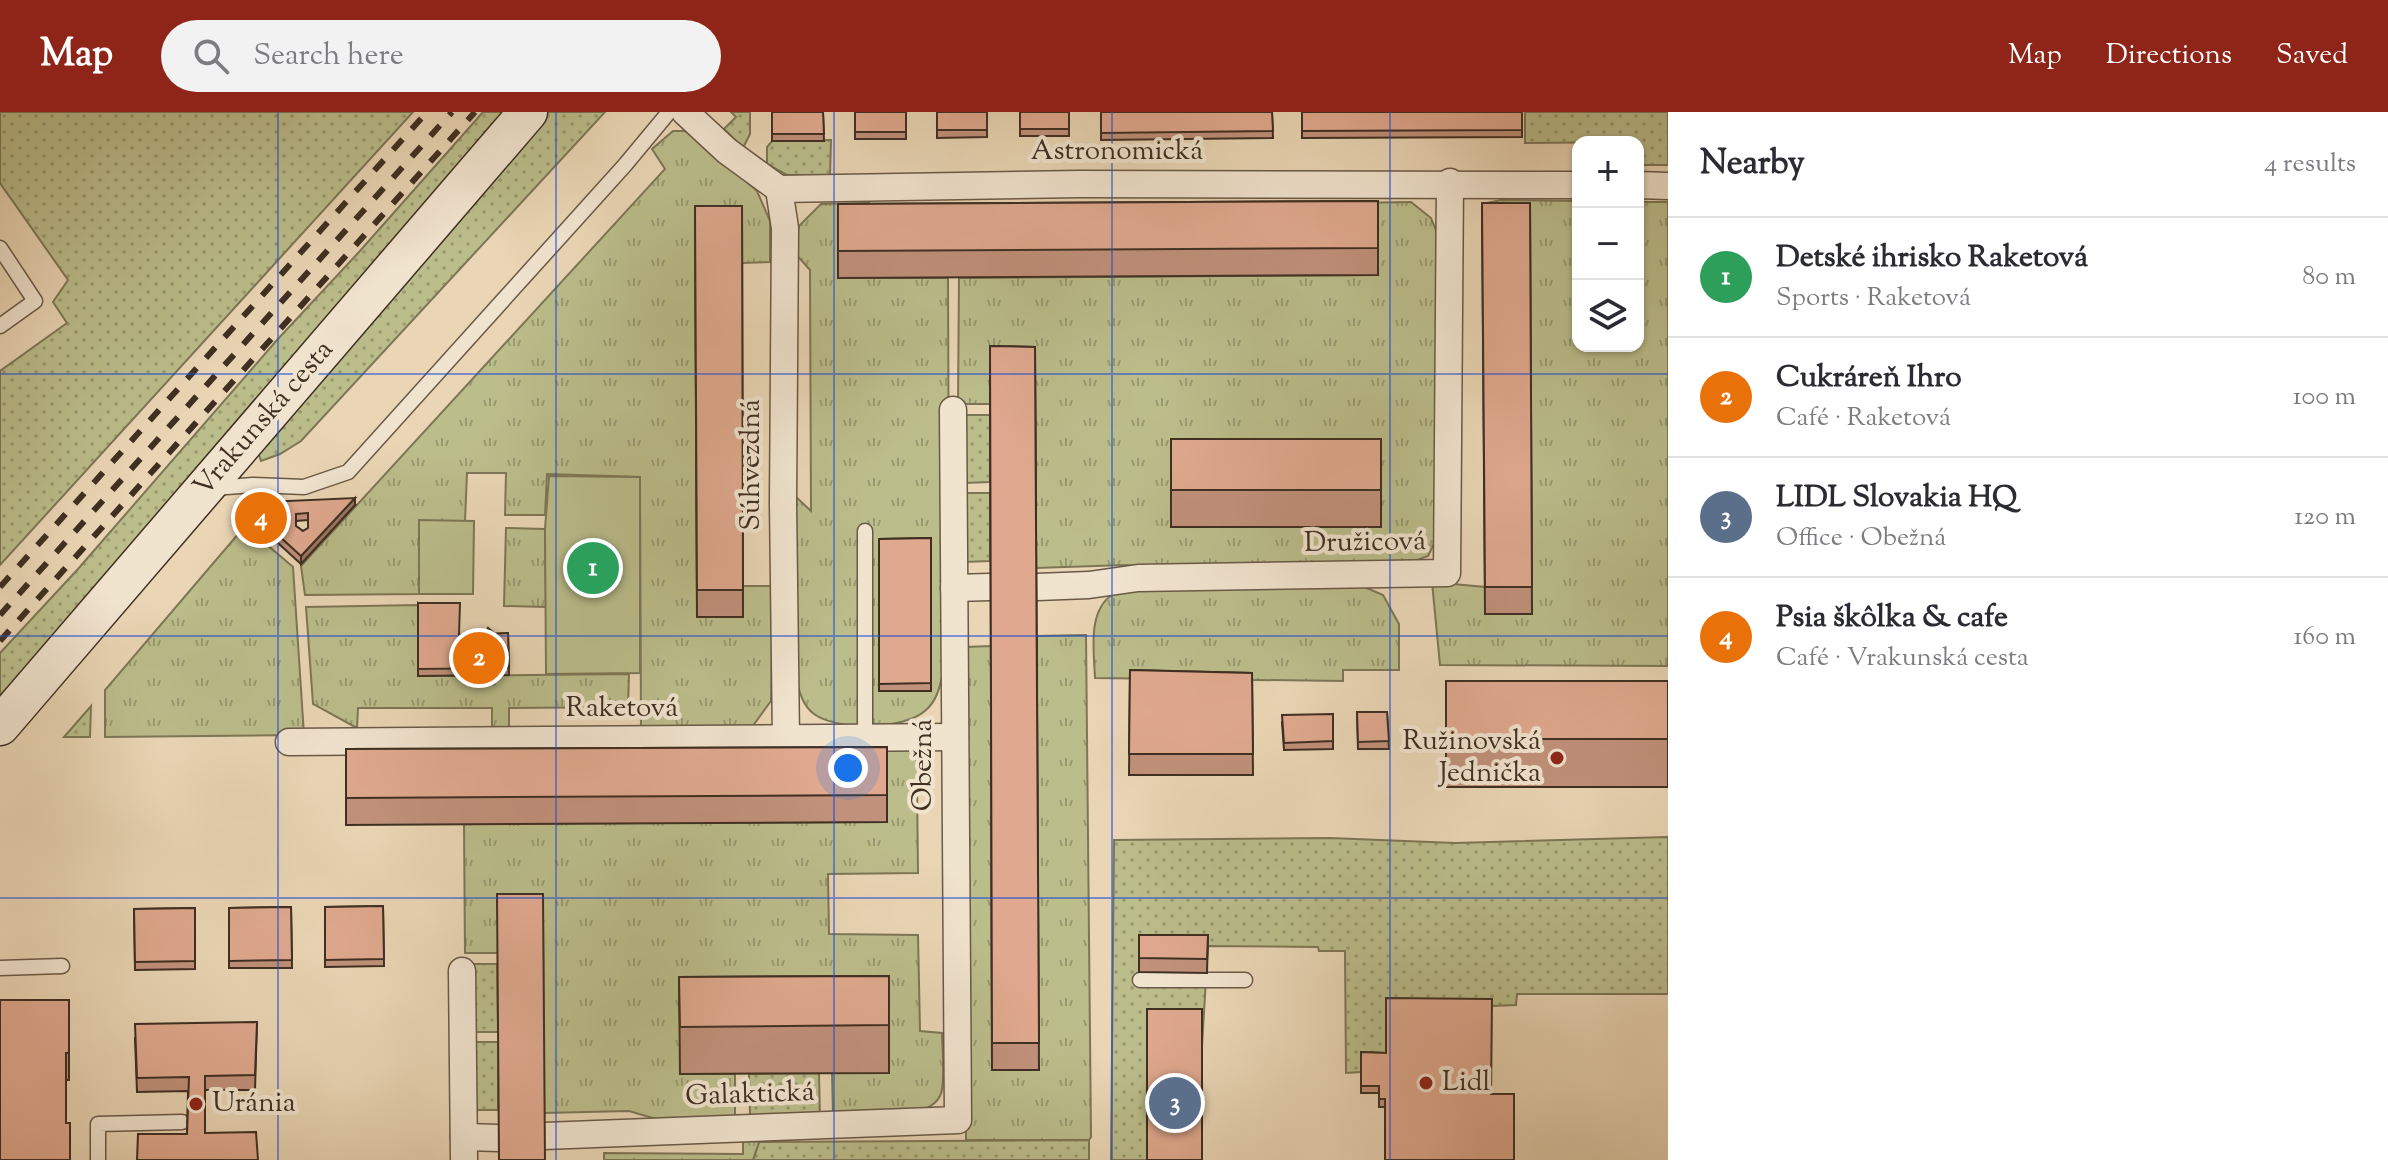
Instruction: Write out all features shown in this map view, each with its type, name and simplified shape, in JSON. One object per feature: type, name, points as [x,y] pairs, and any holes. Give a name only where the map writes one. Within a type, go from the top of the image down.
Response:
[{"type":"main road","name":"Vrakunská cesta","points":[[0,726],[528,112]]},
{"type":"street","points":[[685,112],[727,151],[779,189]]},
{"type":"street","name":"Astronomická","points":[[779,189],[1450,182],[1572,185]]},
{"type":"street","name":"Družicová","points":[[1037,587],[1089,585],[1138,578],[1447,573],[1450,182]]},
{"type":"street","points":[[1644,185],[1668,186]]},
{"type":"street","name":"Súhvezdná","points":[[779,189],[785,228],[783,514],[786,740]]},
{"type":"street","name":"Obežná","points":[[953,410],[958,1120]]},
{"type":"street","points":[[954,588],[990,587]]},
{"type":"street","name":"Raketová","points":[[289,742],[955,737]]},
{"type":"street","points":[[462,971],[464,1149],[499,1138]]},
{"type":"street","name":"Galaktická","points":[[544,1136],[958,1120]]},
{"type":"lane","points":[[201,489],[253,485],[304,487],[348,472],[669,112]]},
{"type":"lane","points":[[0,248],[35,301],[0,326]]},
{"type":"lane","points":[[865,531],[865,739]]},
{"type":"lane","points":[[0,968],[62,966]]},
{"type":"lane","points":[[1140,980],[1245,980]]},
{"type":"lane","points":[[98,1160],[98,1124],[182,1122]]},
{"type":"green space","points":[[0,112],[413,112],[0,565],[0,371],[67,323],[53,302],[68,280],[0,183]]},
{"type":"green space","points":[[483,112],[506,112],[0,706],[0,653]]},
{"type":"green space","points":[[545,112],[605,112],[301,441],[261,461],[257,449]]},
{"type":"green space","points":[[731,112],[750,112],[750,134],[743,148],[724,129],[736,117]]},
{"type":"green space","points":[[1525,112],[1668,112],[1668,165],[1644,165],[1644,136],[1572,136],[1572,143],[1525,143]]},
{"type":"green space","points":[[673,131],[685,131],[696,137],[757,191],[770,221],[770,262],[742,263],[695,233],[697,617],[742,617],[743,586],[773,586],[771,701],[752,727],[641,734],[640,477],[547,474],[545,515],[505,515],[506,473],[467,473],[465,521],[419,521],[419,594],[305,595],[301,566],[665,169],[652,149]]},
{"type":"green space","points":[[831,140],[830,175],[787,175],[767,164],[767,147],[772,141]]},
{"type":"green space","points":[[1501,200],[1572,201],[1572,352],[1644,352],[1644,202],[1668,202],[1668,666],[1440,665],[1432,582],[1485,587],[1485,614],[1532,614],[1482,230],[1482,204]]},
{"type":"green space","points":[[1411,202],[1431,218],[1443,248],[1443,526],[1428,556],[1397,568],[1169,569],[1126,565],[1036,568],[1035,374],[990,374],[990,404],[958,404],[959,278],[1378,275],[1349,203]]},
{"type":"green space","points":[[869,203],[869,231],[839,278],[948,278],[949,536],[942,677],[937,695],[929,707],[916,717],[871,726],[825,720],[810,710],[800,692],[795,676],[794,495],[811,511],[810,270],[794,252],[799,226],[821,204]]},
{"type":"green space","points":[[964,415],[990,415],[990,482],[964,483]]},
{"type":"green space","points":[[549,476],[640,477],[640,673],[546,674],[545,529]]},
{"type":"green space","points":[[964,493],[990,493],[990,561],[964,562]]},
{"type":"green space","points":[[419,520],[474,521],[473,594],[419,594]]},
{"type":"green space","points":[[245,526],[293,567],[304,735],[105,737],[105,690]]},
{"type":"green space","points":[[506,528],[545,529],[546,607],[504,606]]},
{"type":"green space","points":[[1355,583],[1383,595],[1399,624],[1399,670],[1343,670],[1343,681],[1095,678],[1093,644],[1099,610],[1113,594],[1122,590],[1137,585]]},
{"type":"green space","points":[[419,605],[419,676],[629,674],[628,707],[509,708],[509,728],[492,728],[492,708],[358,708],[357,728],[313,704],[306,607]]},
{"type":"green space","points":[[1086,635],[1091,1137],[1089,1140],[966,1140],[965,647],[991,646],[992,1070],[1038,1070],[1037,636]]},
{"type":"green space","points":[[91,706],[90,737],[64,737]]},
{"type":"green space","points":[[858,747],[920,749],[921,774],[917,782],[918,873],[828,874],[829,934],[918,935],[920,1031],[942,1033],[943,1083],[940,1096],[933,1105],[891,1116],[833,1115],[832,1073],[889,1073],[680,1025],[680,1074],[735,1074],[735,1116],[656,1119],[629,1111],[544,1113],[543,921],[497,953],[465,953],[464,824],[887,822]]},
{"type":"green space","points":[[1668,837],[1668,994],[1517,994],[1516,1005],[1492,1006],[1386,1060],[1361,1060],[1361,1072],[1346,1073],[1345,951],[1319,951],[1318,947],[1208,946],[1202,1046],[1147,1160],[1111,1160],[1114,840],[1330,838],[1455,843]]},
{"type":"green space","points":[[471,964],[497,964],[498,1032],[470,1032]]},
{"type":"green space","points":[[471,1042],[498,1042],[498,1110],[471,1110]]},
{"type":"green space","points":[[819,1073],[820,1116],[750,1116],[749,1074]]},
{"type":"green space","points":[[743,1139],[759,1142],[753,1160],[604,1160],[604,1153],[743,1154]]},
{"type":"green space","points":[[1089,1140],[1089,1160],[753,1160],[759,1142]]},
{"type":"building","points":[[772,112],[823,112],[824,134],[772,134]]},
{"type":"building","points":[[855,112],[906,112],[906,132],[855,132]]},
{"type":"building","points":[[937,112],[987,112],[987,130],[937,130]]},
{"type":"building","points":[[1020,112],[1069,112],[1069,129],[1020,129]]},
{"type":"building","points":[[1101,112],[1272,112],[1273,131],[1101,133]]},
{"type":"building","points":[[1302,112],[1522,112],[1522,130],[1302,131]]},
{"type":"building","points":[[1378,201],[1378,248],[838,251],[838,204]]},
{"type":"building","points":[[1482,203],[1530,203],[1532,587],[1485,587]]},
{"type":"building","points":[[695,206],[742,206],[743,590],[697,590]]},
{"type":"building","points":[[990,346],[1035,347],[1039,1043],[992,1043]]},
{"type":"building","points":[[1171,439],[1381,439],[1381,490],[1171,490]]},
{"type":"building","points":[[355,498],[301,556],[243,503]],"holes":[[[308,513],[308,528],[303,531],[296,526],[296,514]]]},
{"type":"building","points":[[931,538],[931,683],[879,684],[879,539]]},
{"type":"building","points":[[418,603],[460,603],[459,635],[485,635],[488,628],[495,634],[508,633],[509,668],[418,669]]},
{"type":"building","points":[[1130,670],[1252,673],[1253,754],[1129,754]]},
{"type":"building","points":[[1446,681],[1668,681],[1668,739],[1446,739]]},
{"type":"building","points":[[1357,712],[1387,712],[1389,741],[1358,742]]},
{"type":"building","points":[[1333,714],[1333,741],[1284,743],[1282,715]]},
{"type":"building","points":[[887,747],[887,795],[346,798],[346,749]]},
{"type":"building","points":[[497,894],[543,894],[545,1160],[499,1160]]},
{"type":"building","points":[[383,906],[384,959],[325,960],[325,907]]},
{"type":"building","points":[[291,907],[292,960],[229,961],[229,908]]},
{"type":"building","points":[[195,908],[195,961],[135,962],[134,909]]},
{"type":"building","points":[[1139,935],[1208,935],[1207,959],[1139,958]]},
{"type":"building","points":[[889,976],[889,1025],[680,1027],[679,977]]},
{"type":"building","name":"Lidl","points":[[1386,998],[1492,999],[1491,1094],[1514,1094],[1514,1160],[1385,1160],[1385,1099],[1379,1099],[1379,1086],[1361,1086],[1361,1052],[1386,1053]]},
{"type":"building","points":[[0,1000],[69,1000],[66,1123],[70,1123],[70,1160],[0,1160]]},
{"type":"building","points":[[1147,1009],[1202,1009],[1202,1160],[1147,1160]]},
{"type":"building","points":[[257,1022],[255,1075],[205,1076],[205,1133],[256,1132],[258,1160],[137,1160],[138,1134],[187,1134],[189,1077],[137,1078],[135,1024]]},
{"type":"railway","points":[[0,587],[427,112]]},
{"type":"railway","points":[[0,615],[452,112]]},
{"type":"railway","points":[[0,641],[475,112]]},
{"type":"place","name":"Psia škôlka & cafe","points":[[261,518]]},
{"type":"place","name":"Detské ihrisko Raketová","points":[[593,568]]},
{"type":"place","name":"Cukráreň Ihro","points":[[479,658]]},
{"type":"place","name":"Ružinovská Jednička","points":[[1557,758]]},
{"type":"place","name":"Lidl","points":[[1426,1083]]},
{"type":"place","name":"LIDL Slovakia HQ","points":[[1175,1103]]},
{"type":"place","name":"Uránia","points":[[196,1104]]}]
